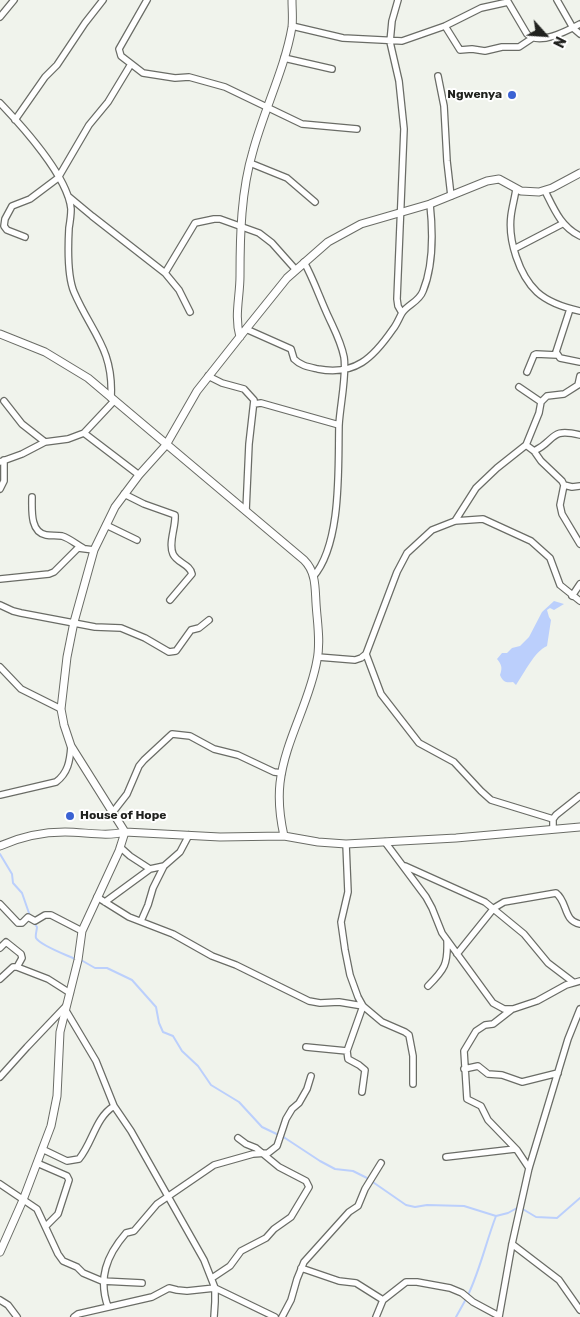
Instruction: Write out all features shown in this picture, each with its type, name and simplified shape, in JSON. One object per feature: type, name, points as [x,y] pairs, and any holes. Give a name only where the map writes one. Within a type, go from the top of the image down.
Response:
[{"type":"street","points":[[0,17],[14,0]]},
{"type":"street","points":[[15,120],[85,22],[103,0]]},
{"type":"street","points":[[147,0],[119,49],[119,54],[138,70],[148,74],[175,78],[189,77],[213,83],[234,91],[302,124],[357,129]]},
{"type":"street","points":[[240,337],[236,320],[240,294],[243,204],[250,163],[266,106],[284,58],[292,26],[292,0]]},
{"type":"street","points":[[398,0],[392,21],[390,42],[399,81],[404,129],[397,299],[402,313]]},
{"type":"street","points":[[557,0],[573,28],[580,34]]},
{"type":"street","points":[[292,26],[343,38],[390,42],[410,39],[445,26],[481,8],[507,1],[527,34],[537,40],[580,24]]},
{"type":"street","points":[[445,26],[462,51],[472,49],[485,51],[502,47],[519,47],[531,38]]},
{"type":"street","points":[[284,58],[332,69]]},
{"type":"street","points":[[25,237],[7,230],[4,226],[5,219],[12,206],[30,199],[58,178],[88,126],[108,102],[131,64]]},
{"type":"street","points":[[438,76],[444,106],[451,196]]},
{"type":"street","points":[[0,102],[48,160],[68,196],[71,208],[70,277],[74,292],[105,353],[110,374],[112,399],[84,433],[68,440],[45,442],[22,454],[2,461],[4,481],[0,489]]},
{"type":"street","points":[[250,163],[287,178],[315,202]]},
{"type":"street","points":[[0,1252],[23,1200],[51,1126],[58,1096],[58,1047],[60,1032],[78,960],[82,931],[120,846],[124,832],[72,746],[64,725],[61,709],[67,657],[74,622],[94,550],[115,507],[139,475],[166,445],[197,391],[246,328],[296,270],[328,242],[349,230],[375,219],[430,204],[478,184],[494,180],[503,181],[529,193],[545,191],[580,173]]},
{"type":"street","points":[[516,188],[511,217],[514,249],[521,268],[536,291],[570,309],[580,310]]},
{"type":"street","points":[[545,191],[562,224],[580,236]]},
{"type":"street","points":[[68,196],[165,273],[179,290],[190,312]]},
{"type":"street","points":[[246,328],[291,349],[294,359],[302,365],[340,371],[364,363],[392,331],[402,313],[421,296],[428,275],[433,234],[430,204]]},
{"type":"street","points":[[165,273],[195,223],[214,219],[220,219],[259,233],[272,242],[296,270]]},
{"type":"street","points":[[514,249],[562,224]]},
{"type":"street","points":[[304,262],[315,282],[341,344],[344,360],[339,425],[338,476],[332,531],[322,564],[313,577]]},
{"type":"street","points":[[557,356],[557,347],[570,309]]},
{"type":"street","points":[[0,334],[34,347],[69,365],[88,378],[304,560],[310,568],[313,577],[318,658],[308,697],[292,738],[282,773],[279,805],[284,836]]},
{"type":"street","points":[[527,372],[536,354],[557,356],[580,362]]},
{"type":"street","points":[[208,376],[222,383],[244,389],[252,396],[254,404],[249,444],[246,512]]},
{"type":"street","points":[[455,520],[476,488],[497,468],[526,446],[539,413],[541,402],[547,396],[567,393],[578,385],[580,376]]},
{"type":"street","points":[[519,387],[541,402]]},
{"type":"street","points":[[4,401],[22,424],[45,442]]},
{"type":"street","points":[[254,404],[260,403],[339,425]]},
{"type":"street","points":[[534,451],[558,433],[566,432],[580,435]]},
{"type":"street","points":[[84,433],[139,475]]},
{"type":"street","points":[[526,446],[534,451],[564,485],[580,486]]},
{"type":"street","points":[[564,485],[560,505],[562,514],[580,544]]},
{"type":"street","points":[[124,494],[144,504],[175,515],[172,553],[176,559],[190,569],[192,574],[170,600]]},
{"type":"street","points":[[32,497],[32,516],[34,526],[38,532],[44,535],[62,536],[85,549]]},
{"type":"street","points":[[318,658],[355,660],[366,654],[397,572],[407,553],[432,530],[455,520],[483,519],[535,544],[550,558],[560,586],[580,601]]},
{"type":"street","points":[[106,525],[137,540]]},
{"type":"street","points":[[0,579],[49,574],[58,568],[78,548],[94,550]]},
{"type":"street","points":[[572,596],[580,584]]},
{"type":"street","points":[[572,596],[580,596]]},
{"type":"street","points":[[0,605],[13,611],[96,627],[121,628],[145,638],[169,652],[173,652],[191,630],[199,628],[210,620]]},
{"type":"street","points":[[366,654],[381,694],[419,743],[454,762],[481,792],[492,800],[553,819]]},
{"type":"street","points":[[0,667],[21,689],[61,709]]},
{"type":"street","points":[[113,812],[127,794],[139,766],[172,734],[190,736],[214,749],[238,755],[267,769],[282,773]]},
{"type":"street","points":[[0,795],[56,782],[61,778],[69,765],[72,746]]},
{"type":"street","points":[[553,829],[553,819],[560,811],[572,804],[580,796]]},
{"type":"street","points":[[0,846],[12,840],[36,834],[64,832],[111,834],[124,832],[220,837],[284,836],[318,842],[346,844],[456,838],[580,827]]},
{"type":"street","points":[[140,921],[164,866],[180,852],[189,835]]},
{"type":"street","points":[[385,842],[426,897],[442,934],[493,1003],[504,1009],[513,1009]]},
{"type":"street","points":[[346,844],[348,892],[342,922],[350,974],[363,1006],[382,1022],[409,1035],[413,1056],[413,1084]]},
{"type":"street","points":[[120,846],[130,856],[150,869]]},
{"type":"street","points":[[403,865],[485,902],[494,908],[524,934],[548,963],[573,982]]},
{"type":"street","points":[[105,902],[150,869],[164,866]]},
{"type":"street","points":[[457,954],[494,908],[504,902],[556,894],[562,901],[572,922],[580,924]]},
{"type":"street","points":[[97,897],[129,917],[173,934],[212,956],[236,965],[309,1001],[320,1003],[339,1002],[363,1006]]},
{"type":"street","points":[[0,904],[18,923],[22,923],[28,917],[35,921],[45,915],[51,915],[82,931]]},
{"type":"street","points":[[428,986],[446,965],[447,940]]},
{"type":"street","points":[[0,948],[6,942],[21,954],[22,958],[17,967],[0,979]]},
{"type":"street","points":[[17,967],[48,979],[70,993]]},
{"type":"street","points":[[529,1168],[518,1150],[488,1120],[481,1106],[467,1099],[464,1051],[476,1031],[484,1025],[493,1024],[513,1009],[537,1001],[573,982],[580,981]]},
{"type":"street","points":[[362,1092],[365,1070],[348,1059],[347,1051],[363,1006]]},
{"type":"street","points":[[0,1077],[66,1008]]},
{"type":"street","points":[[66,1008],[96,1061],[114,1106],[131,1131],[192,1236],[212,1278],[216,1302],[214,1317]]},
{"type":"street","points":[[376,1317],[383,1300],[406,1282],[412,1282],[450,1288],[499,1317],[512,1244],[529,1168],[568,1039],[580,1009]]},
{"type":"street","points":[[306,1047],[347,1051]]},
{"type":"street","points":[[464,1069],[478,1066],[488,1074],[502,1075],[522,1082],[558,1073]]},
{"type":"street","points":[[108,1308],[102,1281],[108,1258],[126,1233],[134,1231],[157,1204],[214,1165],[253,1154],[268,1153],[277,1146],[286,1119],[292,1109],[299,1103],[307,1089],[311,1076]]},
{"type":"street","points":[[42,1149],[67,1162],[79,1159],[104,1114],[114,1106]]},
{"type":"street","points":[[212,1278],[230,1266],[241,1251],[266,1238],[274,1229],[292,1216],[308,1190],[306,1181],[279,1167],[238,1138]]},
{"type":"street","points":[[446,1156],[518,1150]]},
{"type":"street","points":[[37,1163],[67,1176],[69,1180],[58,1214],[46,1226]]},
{"type":"street","points":[[282,1317],[291,1300],[301,1268],[310,1255],[349,1212],[358,1206],[381,1163]]},
{"type":"street","points":[[0,1184],[37,1209],[63,1261],[77,1267],[83,1273],[102,1281],[142,1283]]},
{"type":"street","points":[[512,1244],[559,1280],[580,1310]]},
{"type":"street","points":[[301,1268],[339,1281],[356,1283],[383,1300]]},
{"type":"street","points":[[74,1317],[78,1314],[152,1297],[165,1288],[187,1291],[214,1288],[275,1317]]},
{"type":"street","points":[[0,1300],[8,1305],[17,1317]]},
{"type":"water","points":[[554,601],[564,604],[554,610],[550,608],[547,610],[551,620],[547,646],[534,658],[516,685],[513,682],[505,682],[500,675],[501,666],[497,659],[502,653],[507,653],[512,648],[520,646],[529,637],[542,612]]},
{"type":"waterway","points":[[0,854],[12,874],[13,883],[22,893],[30,916]]},
{"type":"waterway","points":[[33,922],[37,927],[36,938],[39,941],[75,959]]},
{"type":"waterway","points":[[81,960],[95,968],[107,968],[132,980],[156,1007],[163,1032],[173,1036],[182,1051],[198,1066],[211,1085],[239,1102],[262,1127],[285,1138],[335,1169],[353,1171],[367,1178],[406,1205],[415,1207],[427,1205],[464,1206],[496,1216],[521,1208],[536,1217],[557,1218],[580,1198]]},
{"type":"waterway","points":[[468,1295],[496,1216]]},
{"type":"waterway","points":[[456,1317],[466,1299]]},
{"type":"place","name":"Ngwenya","points":[[512,95]]},
{"type":"place","name":"House of Hope","points":[[70,816]]}]
